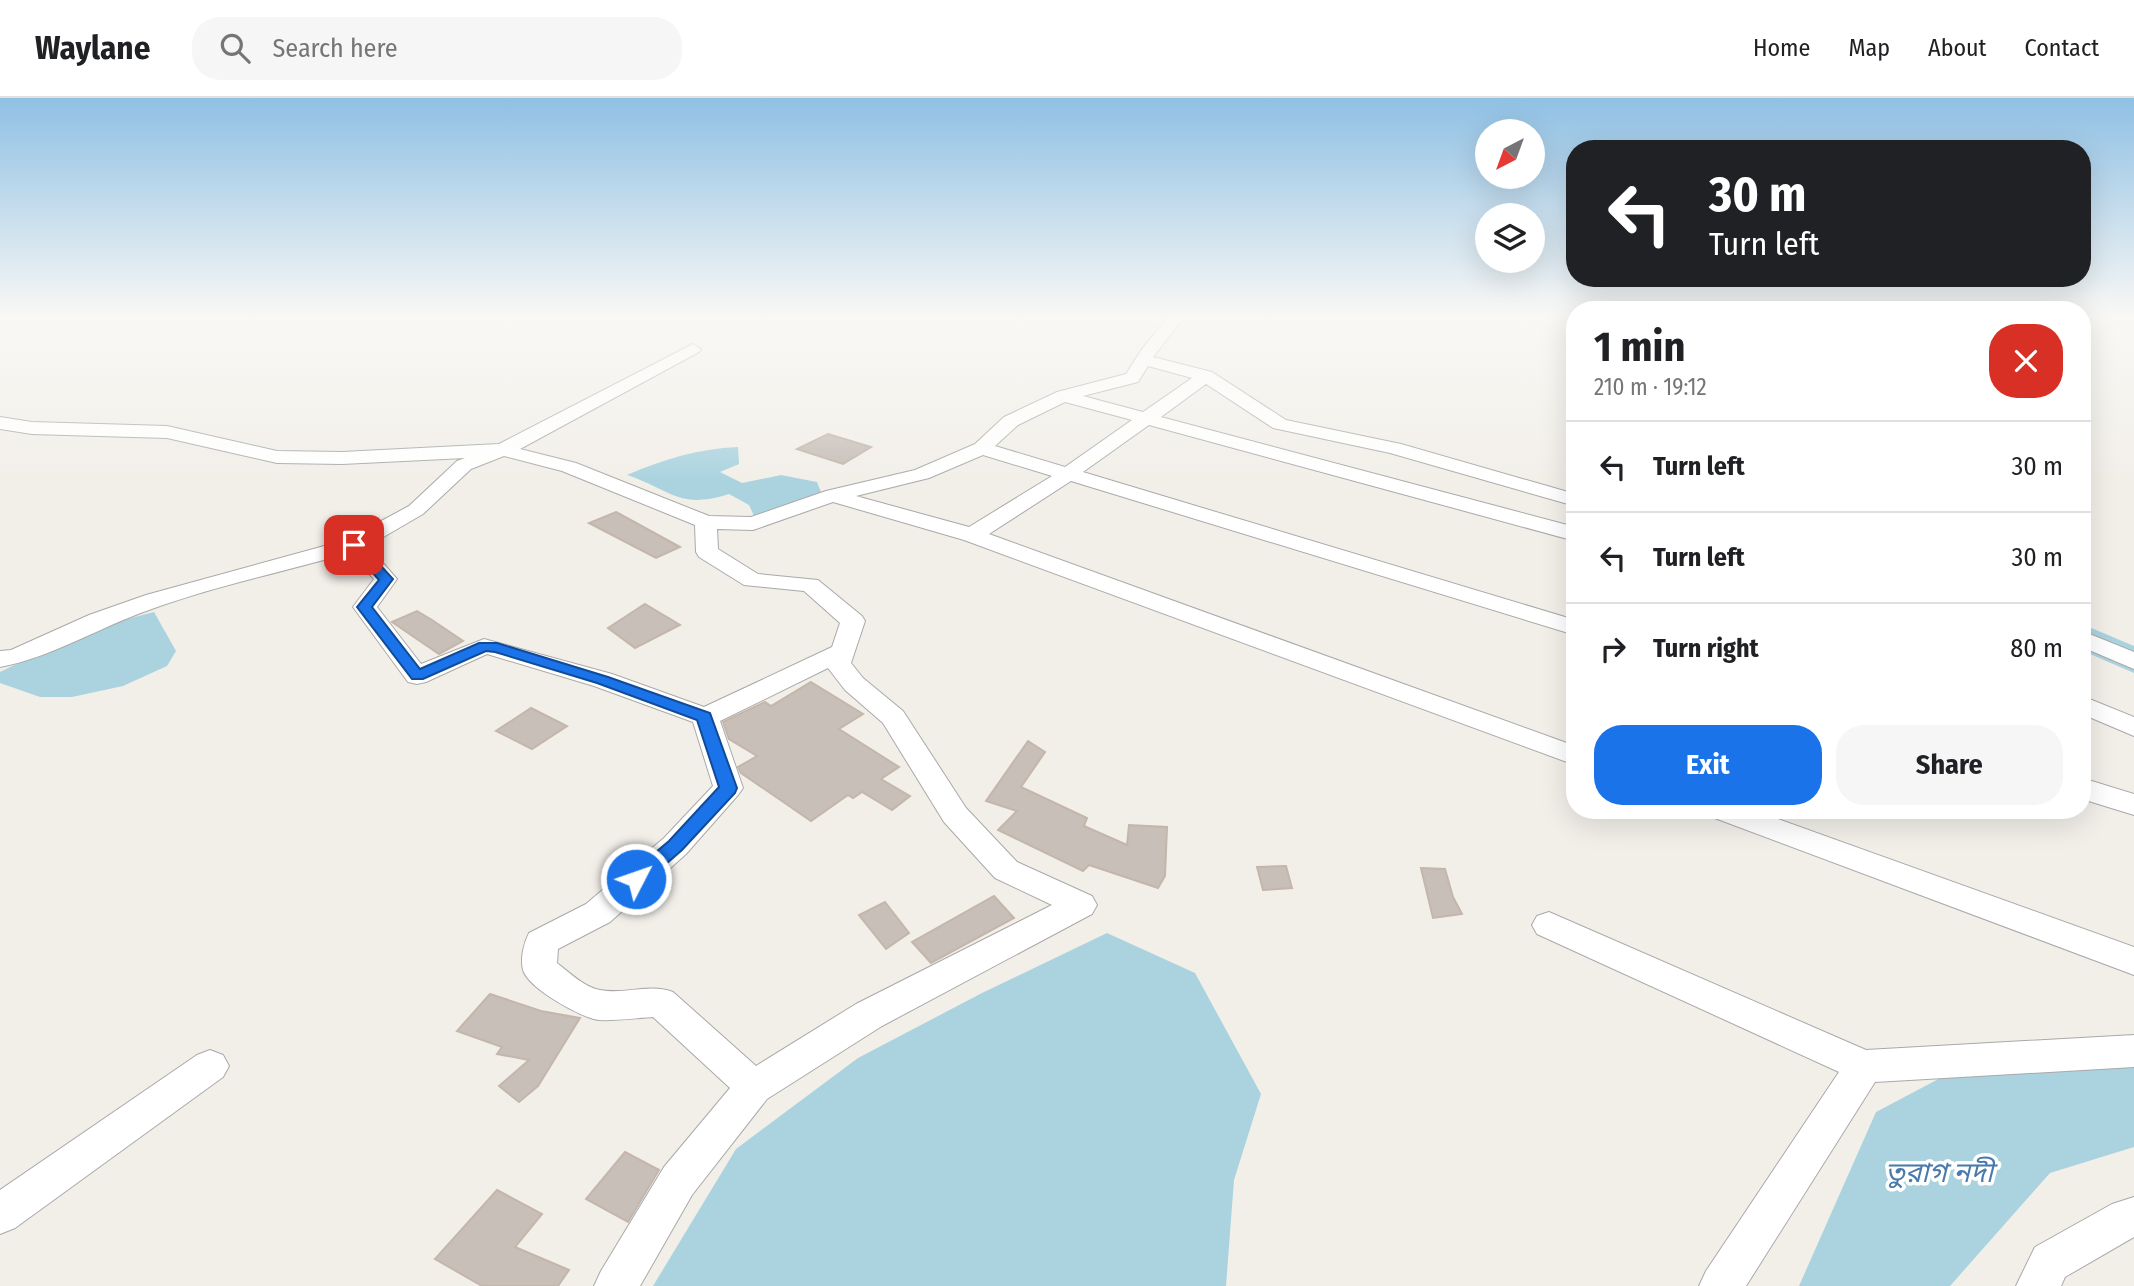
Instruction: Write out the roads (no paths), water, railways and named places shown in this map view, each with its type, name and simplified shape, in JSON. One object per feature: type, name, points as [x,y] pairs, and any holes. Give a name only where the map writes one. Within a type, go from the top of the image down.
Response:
[{"type":"street","points":[[0,659],[16,656],[98,620],[154,600],[354,545],[416,509],[464,465],[503,450],[653,370]]},
{"type":"street","points":[[0,423],[32,428],[167,432],[277,457],[342,458],[503,450],[569,467],[706,522],[752,524],[833,495],[922,474],[982,448],[1011,421],[1063,396],[1132,378],[1137,370]]},
{"type":"street","points":[[1185,370],[1206,376],[1280,424],[1394,448],[1566,497]]},
{"type":"street","points":[[972,535],[1067,475],[1206,376]]},
{"type":"street","points":[[1063,396],[1566,532]]},
{"type":"street","points":[[982,448],[1566,625]]},
{"type":"street","points":[[833,495],[972,535],[1566,753]]},
{"type":"street","points":[[616,1286],[678,1181],[754,1087],[869,1014],[1081,905],[1006,870],[963,824],[893,717],[854,684],[838,664],[853,621],[810,585],[752,580],[707,552],[706,522]]},
{"type":"street","points":[[354,545],[386,579],[365,607],[417,676],[484,646],[603,680],[705,717],[845,650]]},
{"type":"street","points":[[2091,642],[2134,661]]},
{"type":"street","points":[[2091,708],[2134,727]]},
{"type":"street","points":[[705,717],[728,788],[675,846],[598,913],[541,942],[540,969],[568,991],[597,1005],[661,1002],[754,1087]]},
{"type":"street","points":[[2091,791],[2134,805]]},
{"type":"street","points":[[1747,819],[2134,961]]},
{"type":"street","points":[[1549,925],[1864,1066],[2134,1051]]},
{"type":"street","points":[[0,1214],[210,1066]]},
{"type":"street","points":[[1721,1286],[1864,1066]]},
{"type":"street","points":[[2038,1286],[2050,1262],[2127,1218],[2134,1217]]},
{"type":"water","points":[[738,447],[739,464],[720,472],[742,483],[781,475],[817,482],[821,492],[754,516],[749,505],[729,494],[698,500],[686,499],[627,475],[681,456]]},
{"type":"water","points":[[154,612],[176,651],[167,666],[123,686],[72,697],[40,697],[0,683],[0,672],[38,654],[95,630]]},
{"type":"water","points":[[2091,628],[2134,646],[2134,673],[2091,654]]},
{"type":"water","points":[[1107,933],[1195,973],[1261,1094],[1234,1180],[1226,1286],[653,1286],[736,1149],[858,1058],[982,993]]},
{"type":"water","name":"তুরাগ নদী","points":[[2134,1046],[2134,1147],[2050,1173],[1950,1286],[1799,1286],[1876,1112],[1965,1065]]}]
